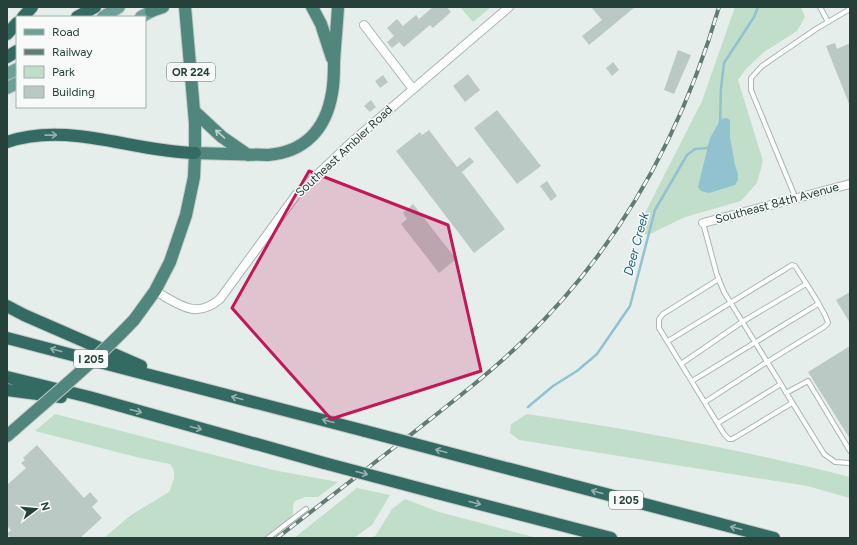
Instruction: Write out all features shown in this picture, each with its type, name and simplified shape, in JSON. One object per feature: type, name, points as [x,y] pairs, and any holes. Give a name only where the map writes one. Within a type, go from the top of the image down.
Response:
[{"type":"highway","points":[[24,16],[32,7]]},
{"type":"highway","points":[[79,16],[95,7]]},
{"type":"highway","points":[[150,12],[163,7]]},
{"type":"highway","name":"OR 224","points":[[11,432],[115,341],[134,320],[154,291],[170,262],[184,222],[194,174],[194,111],[185,7]]},
{"type":"highway","points":[[312,7],[321,24],[334,63]]},
{"type":"highway","points":[[7,142],[38,135],[66,135],[176,153],[268,155],[287,152],[303,144],[316,132],[325,118],[334,83],[338,7]]},
{"type":"highway","points":[[7,34],[16,24]]},
{"type":"highway","points":[[7,57],[16,52]]},
{"type":"highway","points":[[194,111],[222,137],[248,155]]},
{"type":"highway","points":[[7,306],[24,315],[175,381]]},
{"type":"highway","name":"I 205","points":[[7,338],[774,538]]},
{"type":"highway","points":[[7,377],[89,397],[437,494],[610,538]]},
{"type":"highway","points":[[7,390],[114,405]]},
{"type":"main road","points":[[105,16],[119,7]]},
{"type":"main road","points":[[7,74],[16,70]]},
{"type":"main road","points":[[7,88],[16,84]]},
{"type":"street","name":"Southeast Ambler Road","points":[[154,291],[191,309],[202,310],[213,306],[220,300],[296,195],[355,139],[509,7]]},
{"type":"street","points":[[364,25],[413,89]]},
{"type":"street","name":"Southeast 84th Avenue","points":[[704,223],[850,184]]},
{"type":"lane","points":[[820,7],[828,22]]},
{"type":"lane","points":[[796,199],[751,90],[751,78],[762,66],[850,9]]},
{"type":"lane","points":[[704,223],[718,279],[742,322],[824,454],[836,462],[850,463]]},
{"type":"lane","points":[[668,341],[792,265],[795,266],[828,319],[828,323],[824,327],[705,402]]},
{"type":"lane","points":[[718,279],[664,314],[659,319],[659,328],[718,424],[729,438],[732,439],[792,403]]},
{"type":"lane","points":[[681,364],[742,322],[806,284]]},
{"type":"lane","points":[[692,382],[818,304]]},
{"type":"lane","points":[[786,393],[808,381],[850,451]]},
{"type":"lane","points":[[718,424],[781,384]]},
{"type":"lane","points":[[268,538],[306,510]]},
{"type":"highlighted area","points":[[309,171],[448,225],[481,371],[331,419],[232,308]]},
{"type":"green space","points":[[460,7],[491,7],[473,22]]},
{"type":"green space","points":[[735,7],[801,7],[805,17],[797,31],[764,52],[746,69],[738,80],[763,161],[757,183],[741,201],[685,217],[648,235],[641,232],[642,219],[702,101]]},
{"type":"green space","points":[[55,414],[273,470],[338,482],[318,497],[305,497],[295,501],[293,506],[293,514],[290,519],[265,538],[104,538],[131,515],[169,492],[174,478],[174,471],[170,464],[140,458],[35,431]]},
{"type":"green space","points":[[527,414],[690,441],[850,477],[850,498],[807,486],[519,440],[510,433],[511,424]]},
{"type":"green space","points":[[357,488],[390,495],[372,525],[354,538],[294,538]]},
{"type":"green space","points":[[405,499],[439,512],[537,538],[372,538],[376,535],[392,509]]},
{"type":"water","points":[[727,118],[730,120],[730,137],[738,180],[735,185],[709,193],[701,191],[698,187],[710,138],[721,119]]},
{"type":"building","points":[[433,7],[447,7],[451,12],[433,28],[430,25],[404,47],[399,42],[392,48],[387,42],[394,36],[387,28],[397,19],[403,26],[416,15],[419,19]]},
{"type":"building","points":[[591,7],[635,7],[589,45],[582,36],[602,20]]},
{"type":"building","points":[[835,43],[837,49],[850,43],[850,106],[826,46]]},
{"type":"building","points":[[678,50],[691,55],[674,94],[664,90]]},
{"type":"building","points":[[613,62],[619,70],[612,76],[606,68]]},
{"type":"building","points":[[468,74],[480,90],[465,102],[453,86]]},
{"type":"building","points":[[383,75],[388,82],[380,88],[375,81]]},
{"type":"building","points":[[371,100],[376,107],[370,112],[364,106]]},
{"type":"building","points":[[497,110],[541,166],[517,184],[474,128]]},
{"type":"building","points":[[429,130],[457,167],[470,157],[474,162],[462,172],[505,229],[474,253],[396,151],[420,132],[422,135]]},
{"type":"building","points":[[547,181],[557,196],[551,201],[540,186]]},
{"type":"building","points":[[413,204],[456,259],[439,273],[401,224],[407,219],[403,213]]},
{"type":"building","points":[[850,292],[850,323],[836,300]]},
{"type":"building","points":[[850,346],[850,439],[808,372]]},
{"type":"building","points":[[37,445],[84,498],[90,492],[98,501],[92,507],[102,518],[80,538],[11,538],[7,534],[11,530],[7,526],[7,485],[26,468],[21,463],[25,460],[23,458]]},
{"type":"waterway","name":"Deer Creek","points":[[720,123],[721,88],[724,63],[754,17],[758,7]]},
{"type":"waterway","name":"Deer Creek","points":[[528,407],[553,386],[577,371],[597,354],[630,306],[655,210],[687,155],[695,149],[707,148],[709,146]]},
{"type":"railway","points":[[277,538],[468,390],[524,340],[558,304],[589,267],[618,228],[643,187],[666,144],[686,100],[704,54],[719,7]]}]
